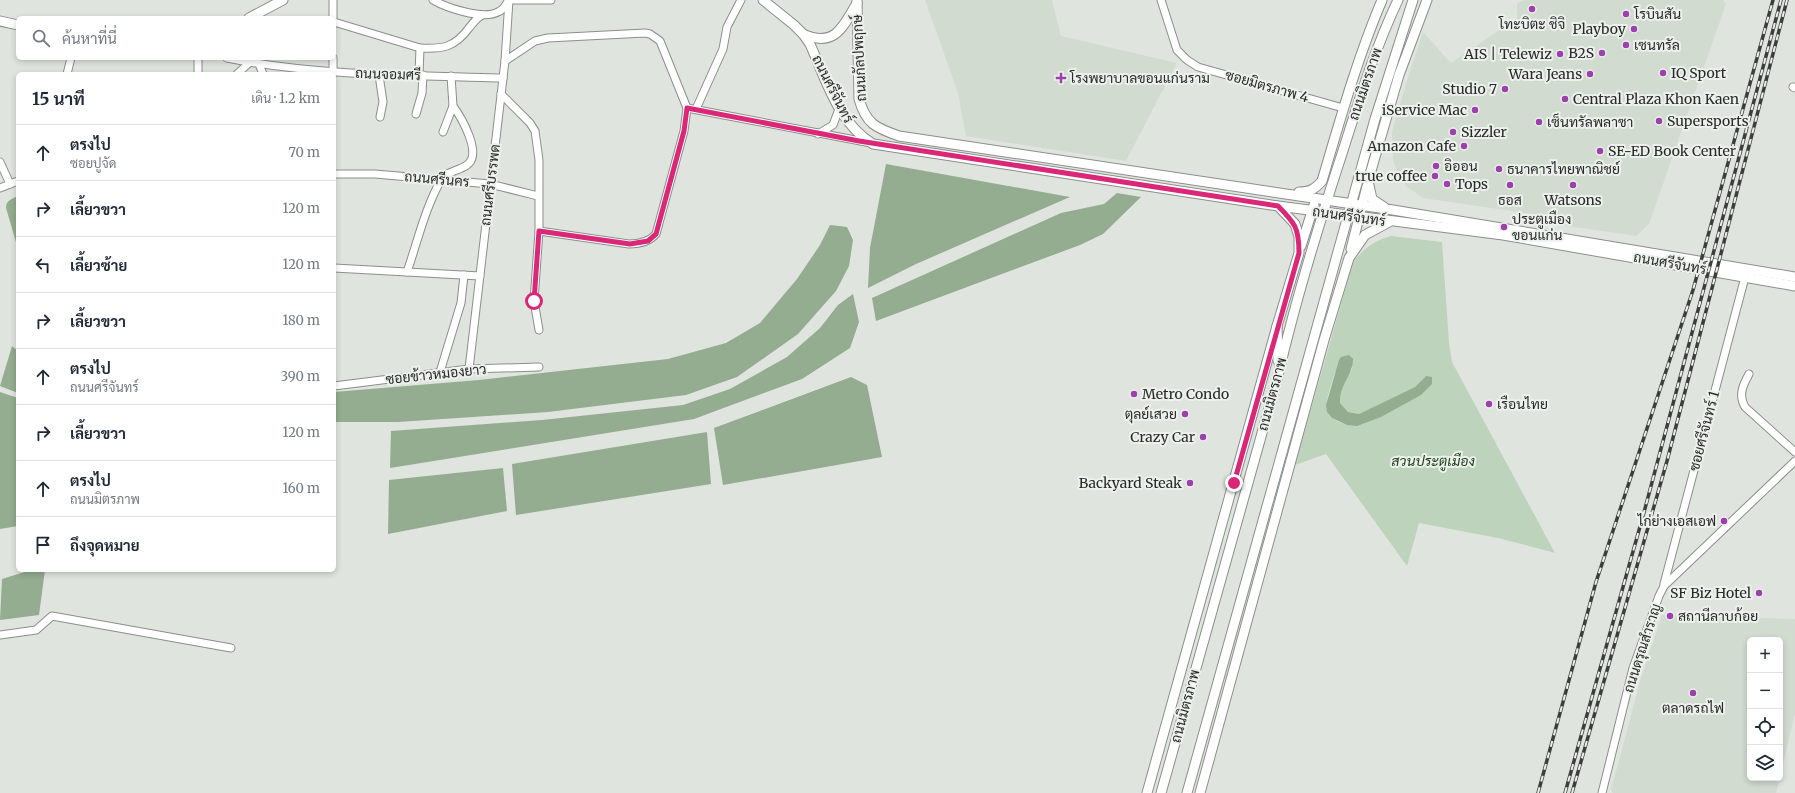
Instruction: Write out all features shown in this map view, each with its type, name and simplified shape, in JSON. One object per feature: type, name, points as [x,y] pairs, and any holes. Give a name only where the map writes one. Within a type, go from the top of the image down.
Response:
[{"type":"main road","points":[[253,16],[283,0]]},
{"type":"main road","name":"ถนนศรีจันทร์","points":[[763,0],[803,34],[810,44],[839,109],[856,132],[873,144],[1359,218],[1503,236],[1745,276],[1795,286]]},
{"type":"main road","name":"ถนนมิตรภาพ","points":[[1147,793],[1277,326],[1364,42],[1382,0]]},
{"type":"main road","name":"ถนนมิตรภาพ","points":[[1161,793],[1327,200],[1360,93],[1382,34],[1398,0]]},
{"type":"main road","name":"ถนนมิตรภาพ","points":[[1187,793],[1351,205],[1395,54],[1413,0]]},
{"type":"main road","points":[[1200,793],[1324,340],[1349,258],[1368,181],[1399,75],[1427,0]]},
{"type":"main road","name":"ถนนกัลปพฤกษ์","points":[[803,34],[813,38],[828,38],[834,36],[845,24],[857,2]]},
{"type":"main road","name":"ถนนกัลปพฤกษ์","points":[[857,2],[859,99],[863,114],[870,122],[880,129]]},
{"type":"main road","points":[[0,21],[16,25]]},
{"type":"main road","points":[[1360,93],[1364,42]]},
{"type":"main road","points":[[1391,103],[1395,54]]},
{"type":"main road","name":"ถนนศรีจันทร์","points":[[880,129],[899,136],[982,150],[1283,192],[1351,205],[1393,210],[1795,277]]},
{"type":"main road","points":[[1283,192],[1305,192],[1315,189],[1322,181]]},
{"type":"main road","points":[[1368,181],[1372,199],[1379,205],[1393,210]]},
{"type":"main road","points":[[1278,206],[1294,224],[1299,237],[1299,253]]},
{"type":"main road","points":[[1349,258],[1366,235],[1389,222]]},
{"type":"main road","points":[[1277,326],[1278,376]]},
{"type":"main road","points":[[1302,379],[1324,340]]},
{"type":"main road","points":[[1222,524],[1240,510]]},
{"type":"main road","points":[[1202,598],[1209,619]]},
{"type":"main road","points":[[1238,611],[1244,632]]},
{"type":"main road","points":[[1209,716],[1224,704]]},
{"type":"street","points":[[333,0],[333,16]]},
{"type":"street","points":[[433,0],[456,9],[482,15],[497,13],[504,8],[509,0]]},
{"type":"street","name":"ถนนศรีบรรพด","points":[[469,369],[505,61],[509,0]]},
{"type":"street","points":[[513,0],[551,0]]},
{"type":"street","points":[[696,109],[723,49],[727,27],[741,0]]},
{"type":"street","name":"ซอยมิตรภาพ 4","points":[[1161,0],[1177,50],[1187,60],[1198,67],[1343,108]]},
{"type":"street","points":[[336,23],[420,48],[437,48],[450,46],[465,33],[475,19],[482,15]]},
{"type":"street","points":[[505,61],[535,41],[541,39],[650,34],[660,40],[664,46],[687,108],[684,131],[656,234],[652,238],[642,243],[630,244],[539,231]]},
{"type":"street","points":[[416,114],[422,93],[420,48]]},
{"type":"street","points":[[68,72],[70,60]]},
{"type":"street","points":[[198,60],[198,72]]},
{"type":"street","name":"ถนนจอมศรี","points":[[236,60],[249,63],[325,72]]},
{"type":"street","points":[[333,60],[333,72]]},
{"type":"street","points":[[238,72],[249,63]]},
{"type":"street","points":[[259,64],[262,72]]},
{"type":"street","name":"ถนนจอมศรี","points":[[336,73],[503,78]]},
{"type":"street","points":[[379,75],[383,102],[380,117]]},
{"type":"street","points":[[443,132],[453,106],[450,76]]},
{"type":"street","points":[[501,94],[530,123],[535,131],[539,160],[539,231],[534,301],[539,330]]},
{"type":"street","points":[[407,272],[424,216],[430,206],[432,196],[447,174],[468,165],[472,159],[471,140],[465,122],[453,106]]},
{"type":"street","points":[[687,108],[873,144]]},
{"type":"street","points":[[818,134],[833,125],[839,109]]},
{"type":"street","points":[[0,162],[10,184]]},
{"type":"street","name":"ถนนศรีนคร","points":[[336,174],[376,174],[490,184],[538,196]]},
{"type":"street","points":[[0,188],[16,182]]},
{"type":"street","points":[[336,268],[480,276]]},
{"type":"street","points":[[440,372],[460,303],[464,275]]},
{"type":"street","name":"ซอยศรีจันทร์ 1","points":[[1664,586],[1745,276]]},
{"type":"street","name":"ซอยข้าวหมองยาว","points":[[336,386],[469,369],[539,367]]},
{"type":"street","points":[[1749,374],[1741,390],[1744,407],[1795,452]]},
{"type":"street","name":"ถนนดรุณสำราญ","points":[[1602,792],[1633,668],[1664,586],[1795,462]]},
{"type":"street","points":[[0,635],[36,630],[52,616],[231,648]]},
{"type":"shaded area","name":"โรงพยาบาลขอนแก่นราม","points":[[925,0],[1052,0],[1061,36],[1177,63],[1126,161],[966,136],[958,93]]},
{"type":"shaded area","name":"เซ็นทรัลพลาซา","points":[[1524,0],[1723,0],[1726,4],[1649,224],[1636,236],[1555,224],[1547,216],[1423,198],[1406,186],[1397,171],[1393,160],[1392,132],[1423,32],[1451,63],[1517,18],[1517,4]]},
{"type":"shaded area","points":[[886,164],[1070,197],[916,264],[868,288],[870,248]]},
{"type":"shaded area","points":[[1117,193],[1141,197],[1103,234],[1080,245],[876,321],[872,298],[1061,213],[1104,204]]},
{"type":"shaded area","points":[[16,197],[16,242],[6,208],[8,201]]},
{"type":"shaded area","points":[[830,225],[847,227],[853,240],[849,266],[836,291],[798,334],[737,377],[686,395],[548,412],[398,422],[336,422],[336,392],[479,380],[668,359],[726,343],[760,323],[797,279],[820,245]]},
{"type":"shaded area","points":[[853,294],[859,322],[850,348],[802,379],[694,419],[390,468],[391,431],[542,420],[683,405],[730,389],[787,357],[820,328],[838,305]]},
{"type":"shaded area","points":[[12,346],[16,349],[16,392],[0,386]]},
{"type":"shaded area","points":[[1349,355],[1353,359],[1351,370],[1340,397],[1340,403],[1348,412],[1359,414],[1415,387],[1426,376],[1432,377],[1432,384],[1421,395],[1381,417],[1357,426],[1347,425],[1332,418],[1327,412],[1326,405],[1339,360],[1341,357]]},
{"type":"shaded area","points":[[851,377],[867,385],[882,457],[723,485],[714,428]]},
{"type":"shaded area","points":[[0,392],[16,397],[16,526],[0,529]]},
{"type":"shaded area","points":[[707,432],[711,484],[516,515],[512,464]]},
{"type":"shaded area","points":[[503,468],[507,511],[388,534],[389,480]]},
{"type":"shaded area","points":[[25,572],[45,572],[39,615],[0,620],[2,579]]},
{"type":"shaded area","name":"ตลาดรถไฟ","points":[[1662,615],[1795,619],[1795,714],[1783,764],[1783,637],[1747,637],[1747,781],[1779,781],[1776,793],[1613,793],[1611,790],[1642,675]]},
{"type":"green space","name":"สวนประตูเมือง","points":[[1391,236],[1442,242],[1449,343],[1452,362],[1555,553],[1498,538],[1419,523],[1407,566],[1326,454],[1295,465],[1353,262],[1362,252],[1384,238]],"holes":[[[1353,367],[1342,389],[1340,403],[1348,412],[1359,414],[1415,387],[1426,376],[1421,395],[1347,425],[1332,418],[1327,408],[1327,402],[1335,372]]]},
{"type":"railway","points":[[1538,793],[1596,582],[1693,290],[1773,0]]},
{"type":"railway","points":[[1565,793],[1643,516],[1781,0]]},
{"type":"railway","points":[[1572,793],[1667,461],[1787,0]]},
{"type":"place","name":"โทะบิตะ ชิจิ","points":[[1532,9]]},
{"type":"place","name":"โรบินสัน","points":[[1626,14]]},
{"type":"place","name":"Playboy","points":[[1634,29]]},
{"type":"place","name":"เซนทรัล","points":[[1626,45]]},
{"type":"place","name":"B2S","points":[[1602,53]]},
{"type":"place","name":"AIS | Telewiz","points":[[1560,54]]},
{"type":"place","name":"IQ Sport","points":[[1663,73]]},
{"type":"place","name":"Wara Jeans","points":[[1590,74]]},
{"type":"place","name":"โรงพยาบาลขอนแก่นราม","points":[[1061,78]]},
{"type":"place","name":"Studio 7","points":[[1505,89]]},
{"type":"place","name":"Central Plaza Khon Kaen","points":[[1565,99]]},
{"type":"place","name":"iService Mac","points":[[1475,110]]},
{"type":"place","name":"Supersports","points":[[1659,121]]},
{"type":"place","name":"เซ็นทรัลพลาซา","points":[[1539,122]]},
{"type":"place","name":"Sizzler","points":[[1453,132]]},
{"type":"place","name":"Amazon Cafe","points":[[1464,146]]},
{"type":"place","name":"SE-ED Book Center","points":[[1600,151]]},
{"type":"place","name":"อิออน","points":[[1436,166]]},
{"type":"place","name":"ธนาคารไทยพาณิชย์","points":[[1499,169]]},
{"type":"place","name":"true coffee","points":[[1435,176]]},
{"type":"place","name":"Tops","points":[[1447,184]]},
{"type":"place","name":"ธอส","points":[[1510,185]]},
{"type":"place","name":"Watsons","points":[[1573,185]]},
{"type":"place","name":"ประตูเมือง ขอนแก่น","points":[[1504,227]]},
{"type":"place","name":"Metro Condo","points":[[1134,394]]},
{"type":"place","name":"เรือนไทย","points":[[1489,404]]},
{"type":"place","name":"ตุลย์เสวย","points":[[1185,414]]},
{"type":"place","name":"Crazy Car","points":[[1203,437]]},
{"type":"place","name":"Backyard Steak","points":[[1190,483]]},
{"type":"place","name":"ไก่ย่างเอสเอฟ","points":[[1724,521]]},
{"type":"place","name":"SF Biz Hotel","points":[[1759,593]]},
{"type":"place","name":"สถานีลาบก้อย","points":[[1670,616]]},
{"type":"place","name":"ตลาดรถไฟ","points":[[1693,693]]},
{"type":"route","points":[[534,301],[539,231],[630,244],[648,241],[656,234],[684,131],[687,108],[859,141],[1278,206],[1294,224],[1299,237],[1299,253],[1277,326],[1234,483]]}]
